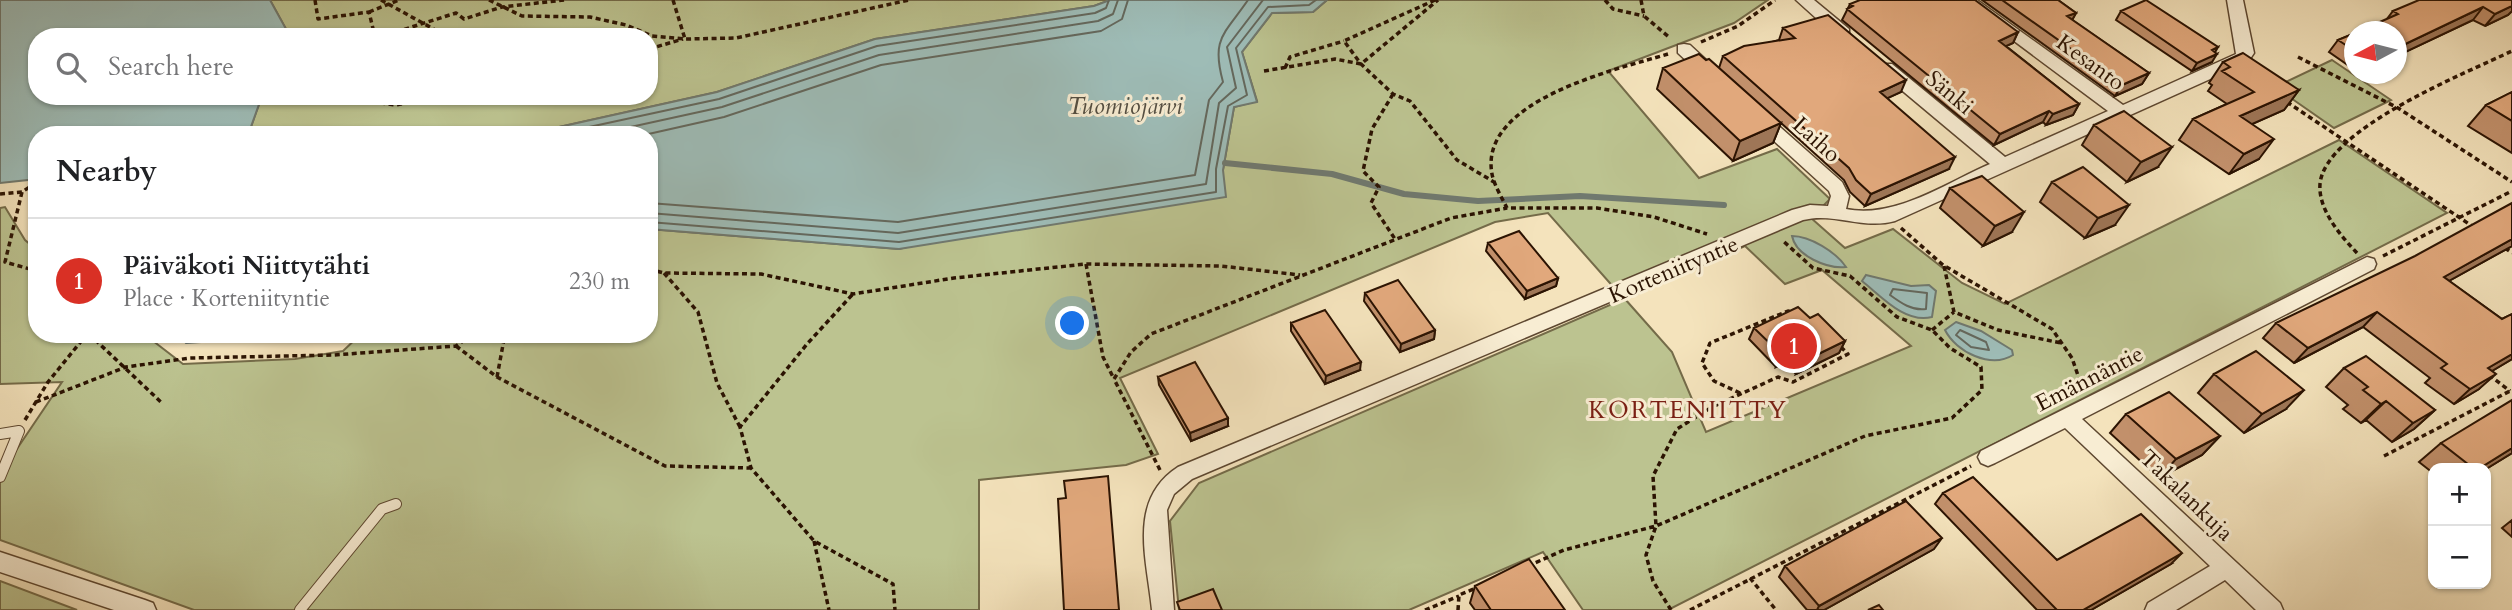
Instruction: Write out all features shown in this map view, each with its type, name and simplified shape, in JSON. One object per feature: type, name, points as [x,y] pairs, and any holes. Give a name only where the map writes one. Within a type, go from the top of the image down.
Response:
[{"type":"street","points":[[1804,0],[1856,43]]},
{"type":"street","name":"Kesanto","points":[[1967,0],[2120,111]]},
{"type":"street","name":"Korteniityntie","points":[[1163,610],[1155,516],[1158,500],[1168,484],[1807,212],[1835,214],[1866,221],[1889,216],[2245,56],[2235,0]]},
{"type":"street","points":[[1684,49],[1724,86]]},
{"type":"street","name":"Sänki","points":[[1877,61],[2003,165]]},
{"type":"street","name":"Laiho","points":[[1745,104],[1836,187],[1840,196],[1835,214]]},
{"type":"street","name":"Emännäntie","points":[[1988,457],[2367,264]]},
{"type":"street","name":"Takalankuja","points":[[2067,417],[2272,610]]},
{"type":"street","points":[[0,562],[145,610]]},
{"type":"street","points":[[2155,610],[2226,568]]},
{"type":"lane","points":[[0,434],[19,431]]},
{"type":"lane","points":[[0,477],[19,431]]},
{"type":"lane","points":[[300,610],[382,509],[396,504]]},
{"type":"path","points":[[315,0],[318,19],[369,12],[391,6],[399,0]]},
{"type":"path","points":[[381,0],[429,28]]},
{"type":"path","points":[[489,0],[522,16],[590,17],[633,28]]},
{"type":"path","points":[[404,28],[456,13],[464,19],[502,6],[564,0]]},
{"type":"path","points":[[673,0],[685,38]]},
{"type":"path","points":[[658,36],[736,38],[909,0]]},
{"type":"path","points":[[1284,68],[1290,57],[1344,41],[1436,0]]},
{"type":"path","points":[[1264,71],[1335,60],[1361,64],[1436,0]]},
{"type":"path","points":[[1605,0],[1613,9],[1644,16],[1684,49]]},
{"type":"path","points":[[1641,0],[1644,16]]},
{"type":"path","points":[[1507,208],[1494,182],[1492,163],[1495,146],[1504,129],[1519,114],[1562,88],[1684,49],[1738,26],[1775,0]]},
{"type":"path","points":[[369,12],[375,28]]},
{"type":"path","points":[[658,46],[685,38]]},
{"type":"path","points":[[1344,41],[1361,64],[1392,94],[1410,101],[1457,160],[1494,182]]},
{"type":"path","points":[[2512,51],[2398,108],[2345,141],[2328,164],[2320,182],[2324,202],[2348,244],[2367,264],[2512,191]]},
{"type":"path","points":[[2298,57],[2398,108],[2512,182]]},
{"type":"path","points":[[1392,94],[1372,129],[1363,171],[1379,187],[1371,203],[1395,239]]},
{"type":"path","points":[[2276,94],[2481,232]]},
{"type":"path","points":[[0,194],[22,192],[28,188]]},
{"type":"path","points":[[22,192],[3,262],[28,269]]},
{"type":"path","points":[[1114,379],[1131,352],[1151,334],[1451,218],[1507,208],[1582,207],[1618,210],[1688,226],[1705,233],[1725,248]]},
{"type":"path","points":[[1889,216],[1943,265],[2052,329],[2064,344],[2089,405]]},
{"type":"path","points":[[1518,570],[1564,550],[1656,526],[1865,436],[1952,418],[1982,390],[1981,367],[1950,348],[1932,330],[1897,317],[1850,276],[1812,268],[1780,237],[1776,225]]},
{"type":"path","points":[[2502,246],[2512,253]]},
{"type":"path","points":[[658,272],[761,274],[853,294],[954,278],[1086,264],[1221,266],[1300,275]]},
{"type":"path","points":[[1086,264],[1103,358],[1160,470]]},
{"type":"path","points":[[1943,265],[1954,312]]},
{"type":"path","points":[[664,273],[698,312],[717,383],[740,427],[751,468],[814,541],[892,584],[895,610]]},
{"type":"path","points":[[740,427],[807,344],[853,294]]},
{"type":"path","points":[[1740,393],[1714,381],[1702,363],[1710,343],[1788,311],[1798,313]]},
{"type":"path","points":[[1932,330],[1954,312]]},
{"type":"path","points":[[1954,312],[1998,330],[2064,344]]},
{"type":"path","points":[[19,431],[48,382],[80,343]]},
{"type":"path","points":[[98,343],[163,404]]},
{"type":"path","points":[[36,402],[126,367],[190,358],[334,355],[456,346],[460,343]]},
{"type":"path","points":[[496,377],[503,343]]},
{"type":"path","points":[[1671,610],[1653,581],[1646,555],[1656,526],[1653,476],[1677,429],[1740,393],[1778,377],[1793,382],[1848,354],[1838,344]]},
{"type":"path","points":[[456,346],[496,377],[665,466],[751,468]]},
{"type":"path","points":[[2384,456],[2511,390],[2488,375]]},
{"type":"path","points":[[1690,610],[1988,457]]},
{"type":"path","points":[[814,541],[829,610]]},
{"type":"path","points":[[1750,578],[1776,610]]},
{"type":"path","points":[[1425,610],[1482,585]]},
{"type":"path","points":[[1458,610],[1459,596]]},
{"type":"green space","points":[[270,0],[1110,0],[1094,6],[875,39],[717,92],[564,126],[251,126],[259,105],[658,105],[658,28],[285,28]]},
{"type":"green space","points":[[1327,0],[1768,0],[1734,23],[1608,71],[1699,178],[1777,149],[1830,199],[1811,218],[1845,248],[1893,229],[1962,283],[2005,304],[2339,140],[2447,213],[1668,610],[1583,610],[1543,552],[1409,610],[1179,610],[1170,521],[1199,483],[1624,299],[1548,213],[1495,222],[1120,378],[1158,454],[1126,465],[979,480],[979,610],[194,610],[0,540],[0,474],[62,382],[0,384],[0,208],[5,207],[28,242],[28,343],[156,343],[183,364],[295,359],[343,351],[351,343],[658,343],[658,230],[899,249],[1223,170],[1234,107],[1257,101],[1242,52],[1272,13],[1313,12]],"holes":[[[1745,246],[1785,284],[1822,270],[1911,346],[1706,432],[1672,352],[1625,299]]]},
{"type":"green space","points":[[2332,60],[2344,68],[2344,84],[2367,84],[2391,100],[2334,128],[2275,87]]},
{"type":"green space","points":[[0,581],[77,610],[0,610]]},
{"type":"water","points":[[0,0],[270,0],[285,28],[28,28],[28,105],[259,105],[251,126],[28,126],[28,180],[0,183]]},
{"type":"water","name":"Tuomiojärvi","points":[[1110,0],[1327,0],[1313,12],[1272,13],[1242,52],[1257,102],[1234,107],[1223,170],[1226,197],[899,249],[658,230],[658,126],[564,126],[717,92],[875,39],[1094,6]]},
{"type":"water","points":[[1792,236],[1822,246],[1846,267],[1830,266],[1813,260],[1799,250]]},
{"type":"water","points":[[1866,275],[1911,286],[1929,285],[1936,291],[1932,317],[1922,318],[1903,313],[1862,281]]},
{"type":"water","points":[[1956,322],[1981,331],[2012,350],[2013,355],[1995,360],[1975,356],[1966,351],[1950,338],[1945,330]]},
{"type":"building","points":[[1860,0],[1975,0],[2018,32],[1999,41],[2079,104],[2053,114],[2049,111],[2000,134],[1847,9],[1853,6],[1850,4]]},
{"type":"building","points":[[2002,0],[2058,0],[2076,13],[2067,16],[2149,73],[2122,85]]},
{"type":"building","points":[[2146,0],[2218,47],[2212,50],[2217,54],[2197,63],[2121,11]]},
{"type":"building","points":[[2419,0],[2512,0],[2512,6],[2495,14],[2483,7],[2407,43],[2407,21],[2382,21],[2398,14],[2393,11]]},
{"type":"building","points":[[1828,15],[1906,80],[1880,92],[1955,157],[1871,194],[1856,180],[1849,168],[1723,56],[1744,46],[1795,38],[1783,28]]},
{"type":"building","points":[[2243,53],[2299,90],[2240,116],[2274,139],[2244,154],[2193,119],[2254,92],[2222,71],[2230,67],[2223,62]]},
{"type":"building","points":[[1699,54],[1706,60],[1709,59],[1781,123],[1740,141],[1663,68]]},
{"type":"building","points":[[2512,92],[2512,121],[2486,105]]},
{"type":"building","points":[[2124,111],[2172,147],[2141,162],[2094,125]]},
{"type":"building","points":[[2083,167],[2129,205],[2098,218],[2052,182]]},
{"type":"building","points":[[1982,176],[2024,212],[1995,226],[1950,188]]},
{"type":"building","points":[[2512,203],[2512,239],[2444,277],[2502,319],[2512,314],[2512,354],[2488,368],[2496,374],[2470,389],[2441,368],[2447,364],[2377,312],[2308,348],[2276,323],[2415,256]]},
{"type":"building","points":[[1519,231],[1558,278],[1527,291],[1488,243]]},
{"type":"building","points":[[1398,280],[1435,330],[1401,344],[1365,293]]},
{"type":"building","points":[[1798,307],[1810,318],[1818,314],[1845,341],[1802,362],[1791,351],[1782,355],[1754,328]]},
{"type":"building","points":[[1325,310],[1361,362],[1326,376],[1291,323]]},
{"type":"building","points":[[2256,351],[2304,390],[2262,414],[2214,374]]},
{"type":"building","points":[[2366,356],[2435,410],[2413,423],[2386,401],[2381,404],[2363,390],[2368,387],[2344,368]]},
{"type":"building","points":[[1195,362],[1228,418],[1190,433],[1158,377]]},
{"type":"building","points":[[2169,392],[2220,436],[2176,459],[2126,414]]},
{"type":"building","points":[[2512,400],[2512,448],[2488,463],[2467,463],[2441,443]]},
{"type":"building","points":[[1108,476],[1119,610],[1064,610],[1058,499],[1066,498],[1064,481]]},
{"type":"building","points":[[1973,477],[2057,560],[2141,514],[2182,553],[2083,610],[2057,610],[1943,493]]},
{"type":"building","points":[[1906,501],[1942,538],[1819,606],[1785,566]]},
{"type":"building","points":[[1529,559],[1565,610],[1491,610],[1475,586]]},
{"type":"building","points":[[1213,589],[1222,610],[1180,610],[1177,602]]},
{"type":"building","points":[[1879,605],[1883,610],[1868,610]]},
{"type":"waterway","points":[[1225,163],[1332,174],[1404,194],[1478,201],[1580,196],[1724,205]]},
{"type":"place","name":"Päiväkoti Niittytähti","points":[[1794,346]]},
{"type":"district","name":"KORTENIITTY","points":[[1688,410]]}]
